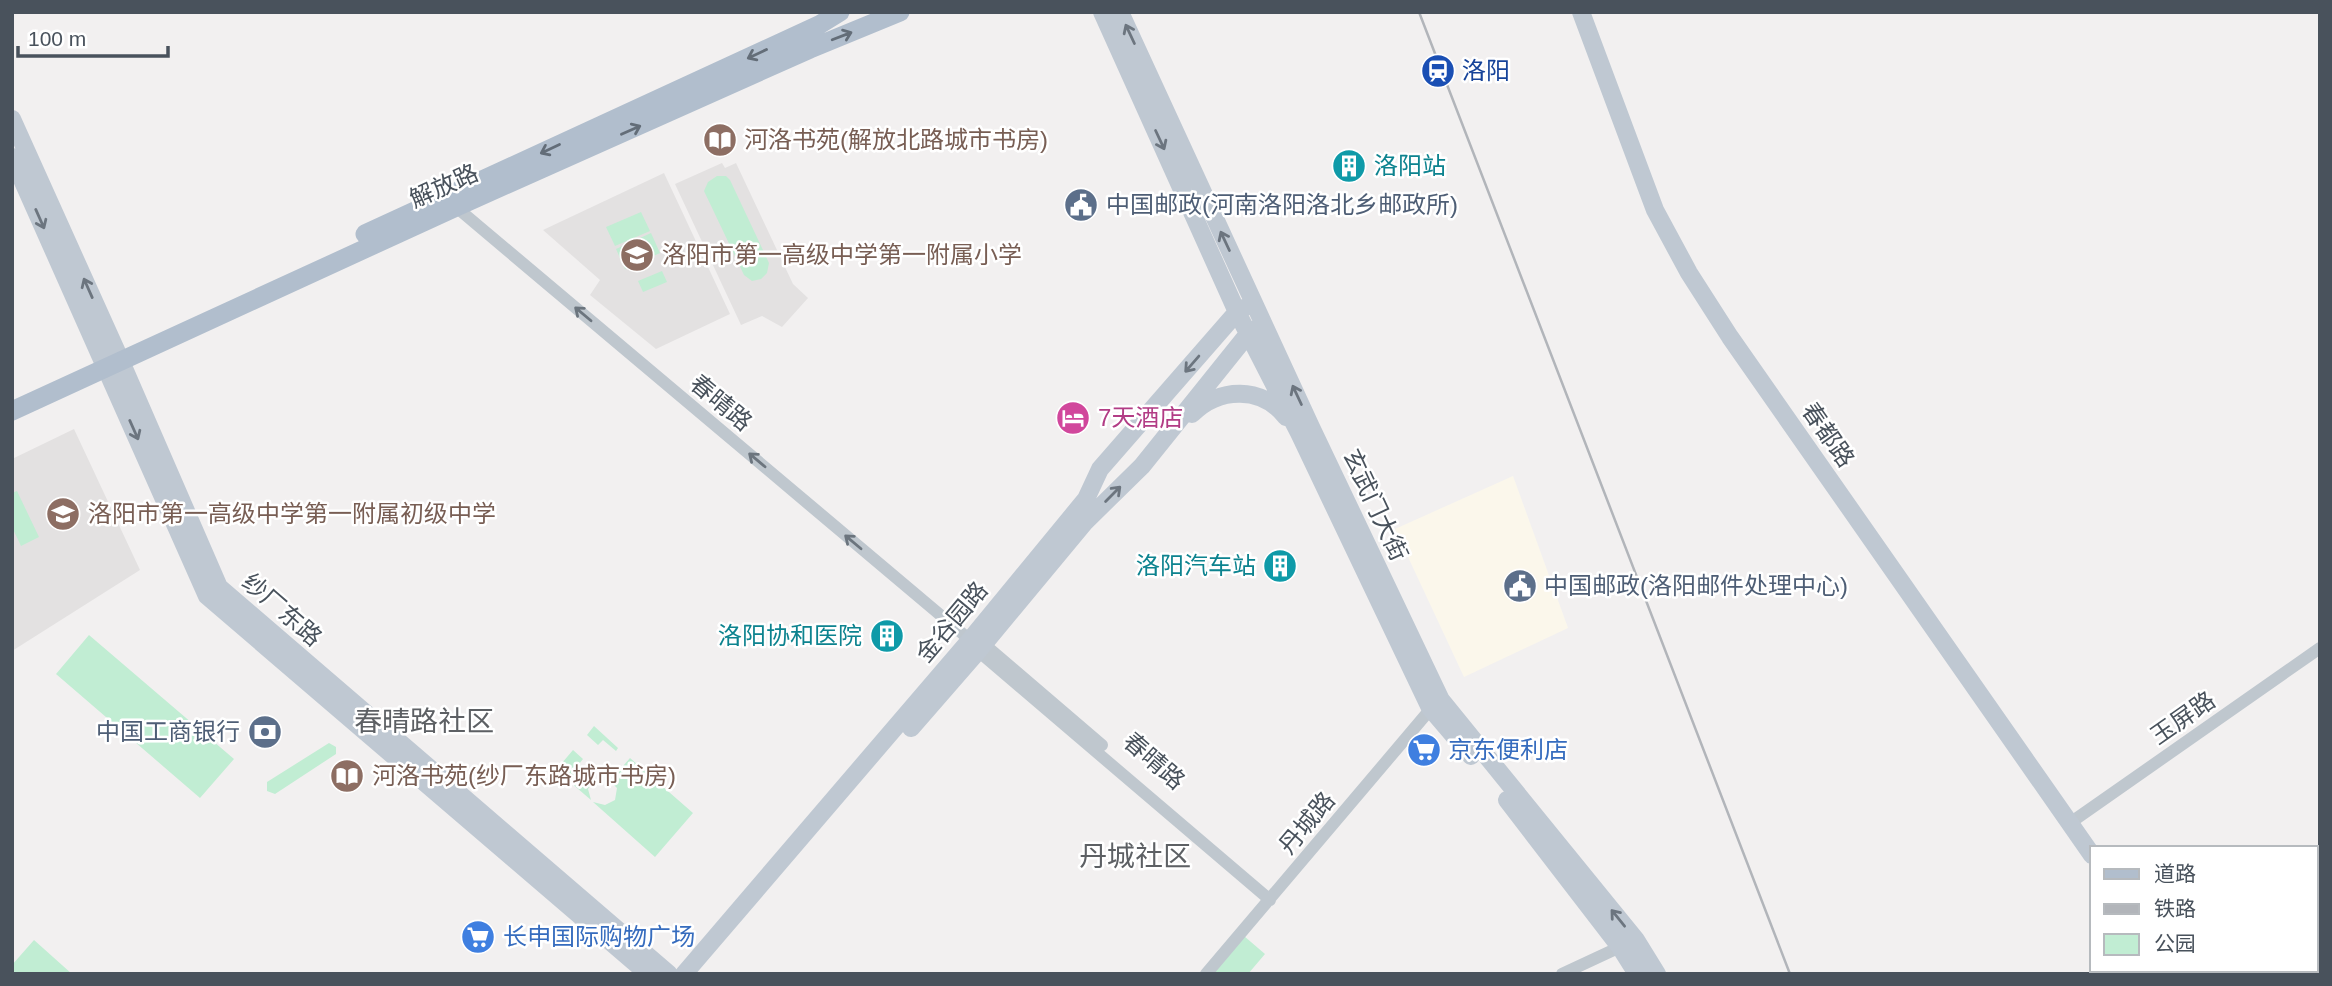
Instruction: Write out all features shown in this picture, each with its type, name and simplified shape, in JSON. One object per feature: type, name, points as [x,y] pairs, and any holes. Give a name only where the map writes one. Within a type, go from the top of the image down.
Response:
[{"type":"main road","name":"解放路","points":[[12,399],[111,359],[453,201],[819,25],[839,12]]},
{"type":"main road","name":"解放路","points":[[453,201],[900,12]]},
{"type":"main road","name":"玄武门大街","points":[[1102,12],[1237,312],[1256,329],[1435,704],[1636,940],[1657,974]]},
{"type":"main road","name":"玄武门大街","points":[[1120,12],[1254,303],[1256,329],[1299,433],[1435,704],[1620,947],[1637,974]]},
{"type":"main road","name":"春都路","points":[[1581,12],[1654,210],[1689,273],[1746,360],[2093,846]]},
{"type":"main road","name":"春都路","points":[[1587,12],[1660,207],[1692,268],[2073,821],[2090,851]]},
{"type":"main road","name":"纱厂东路","points":[[12,120],[207,596],[648,974]]},
{"type":"main road","name":"纱厂东路","points":[[12,157],[219,587],[669,974]]},
{"type":"main road","name":"金谷园路","points":[[697,974],[977,645],[1086,499],[1101,469],[1237,312],[1254,303]]},
{"type":"main road","name":"金谷园路","points":[[684,974],[1085,522],[1142,466],[1256,329]]},
{"type":"main road","name":"解放路","points":[[12,411],[111,359]]},
{"type":"main road","points":[[1161,443],[1202,403],[1228,394],[1249,393],[1277,405],[1299,433]]},
{"type":"street","name":"春晴路","points":[[453,201],[1272,896]]},
{"type":"street","name":"玉屏路","points":[[2073,821],[2320,649]]},
{"type":"street","name":"丹城路","points":[[1206,974],[1435,704]]},
{"type":"street","points":[[1562,974],[1620,947]]},
{"type":"shaded area","name":"洛阳市第一高级中学第一附属小学","points":[[722,163],[725,168],[736,163],[793,284],[808,298],[782,327],[762,316],[741,325],[675,184]]},
{"type":"shaded area","name":"洛阳市第一高级中学第一附属小学","points":[[664,173],[730,314],[656,349],[590,295],[600,280],[543,230]]},
{"type":"shaded area","name":"洛阳市第一高级中学第一附属初级中学","points":[[74,429],[140,570],[12,651],[12,459]]},
{"type":"shaded area","points":[[1513,476],[1568,628],[1464,677],[1395,529]]},
{"type":"green space","points":[[717,176],[726,176],[730,180],[769,263],[767,273],[761,279],[752,281],[744,275],[704,191],[708,182]]},
{"type":"green space","points":[[641,212],[650,231],[615,246],[606,227]]},
{"type":"green space","points":[[651,233],[660,253],[625,269],[616,249]]},
{"type":"green space","points":[[662,271],[667,282],[643,292],[638,281]]},
{"type":"green space","points":[[17,491],[39,537],[21,546],[12,527],[12,493]]},
{"type":"green space","points":[[89,635],[234,759],[200,798],[56,674]]},
{"type":"green space","points":[[594,726],[618,748],[616,751],[603,740],[598,745],[587,735]]},
{"type":"green space","points":[[329,743],[336,747],[336,754],[275,794],[267,791],[267,782]]},
{"type":"green space","points":[[573,750],[583,759],[579,764],[596,779],[588,789],[591,800],[556,770]]},
{"type":"green space","points":[[630,758],[693,813],[655,857],[593,802],[605,805],[615,800],[617,788],[610,781]]},
{"type":"green space","points":[[1244,936],[1265,954],[1248,974],[1212,974]]},
{"type":"green space","points":[[34,940],[72,974],[12,974],[12,965]]},
{"type":"railway","points":[[1419,12],[1790,974]]},
{"type":"place","name":"洛阳","points":[[1438,71]]},
{"type":"place","name":"河洛书苑(解放北路城市书房)","points":[[720,140]]},
{"type":"place","name":"洛阳站","points":[[1349,166]]},
{"type":"place","name":"中国邮政(河南洛阳洛北乡邮政所)","points":[[1081,205]]},
{"type":"place","name":"洛阳市第一高级中学第一附属小学","points":[[637,255]]},
{"type":"place","name":"7天酒店","points":[[1073,418]]},
{"type":"place","name":"洛阳市第一高级中学第一附属初级中学","points":[[63,514]]},
{"type":"place","name":"洛阳汽车站","points":[[1280,566]]},
{"type":"place","name":"中国邮政(洛阳邮件处理中心)","points":[[1520,586]]},
{"type":"place","name":"洛阳协和医院","points":[[887,636]]},
{"type":"place","name":"中国工商银行","points":[[265,732]]},
{"type":"place","name":"京东便利店","points":[[1424,750]]},
{"type":"place","name":"河洛书苑(纱厂东路城市书房)","points":[[347,776]]},
{"type":"place","name":"长申国际购物广场","points":[[478,937]]},
{"type":"district","name":"春晴路社区","points":[[424,721]]},
{"type":"district","name":"丹城社区","points":[[1135,856]]}]
